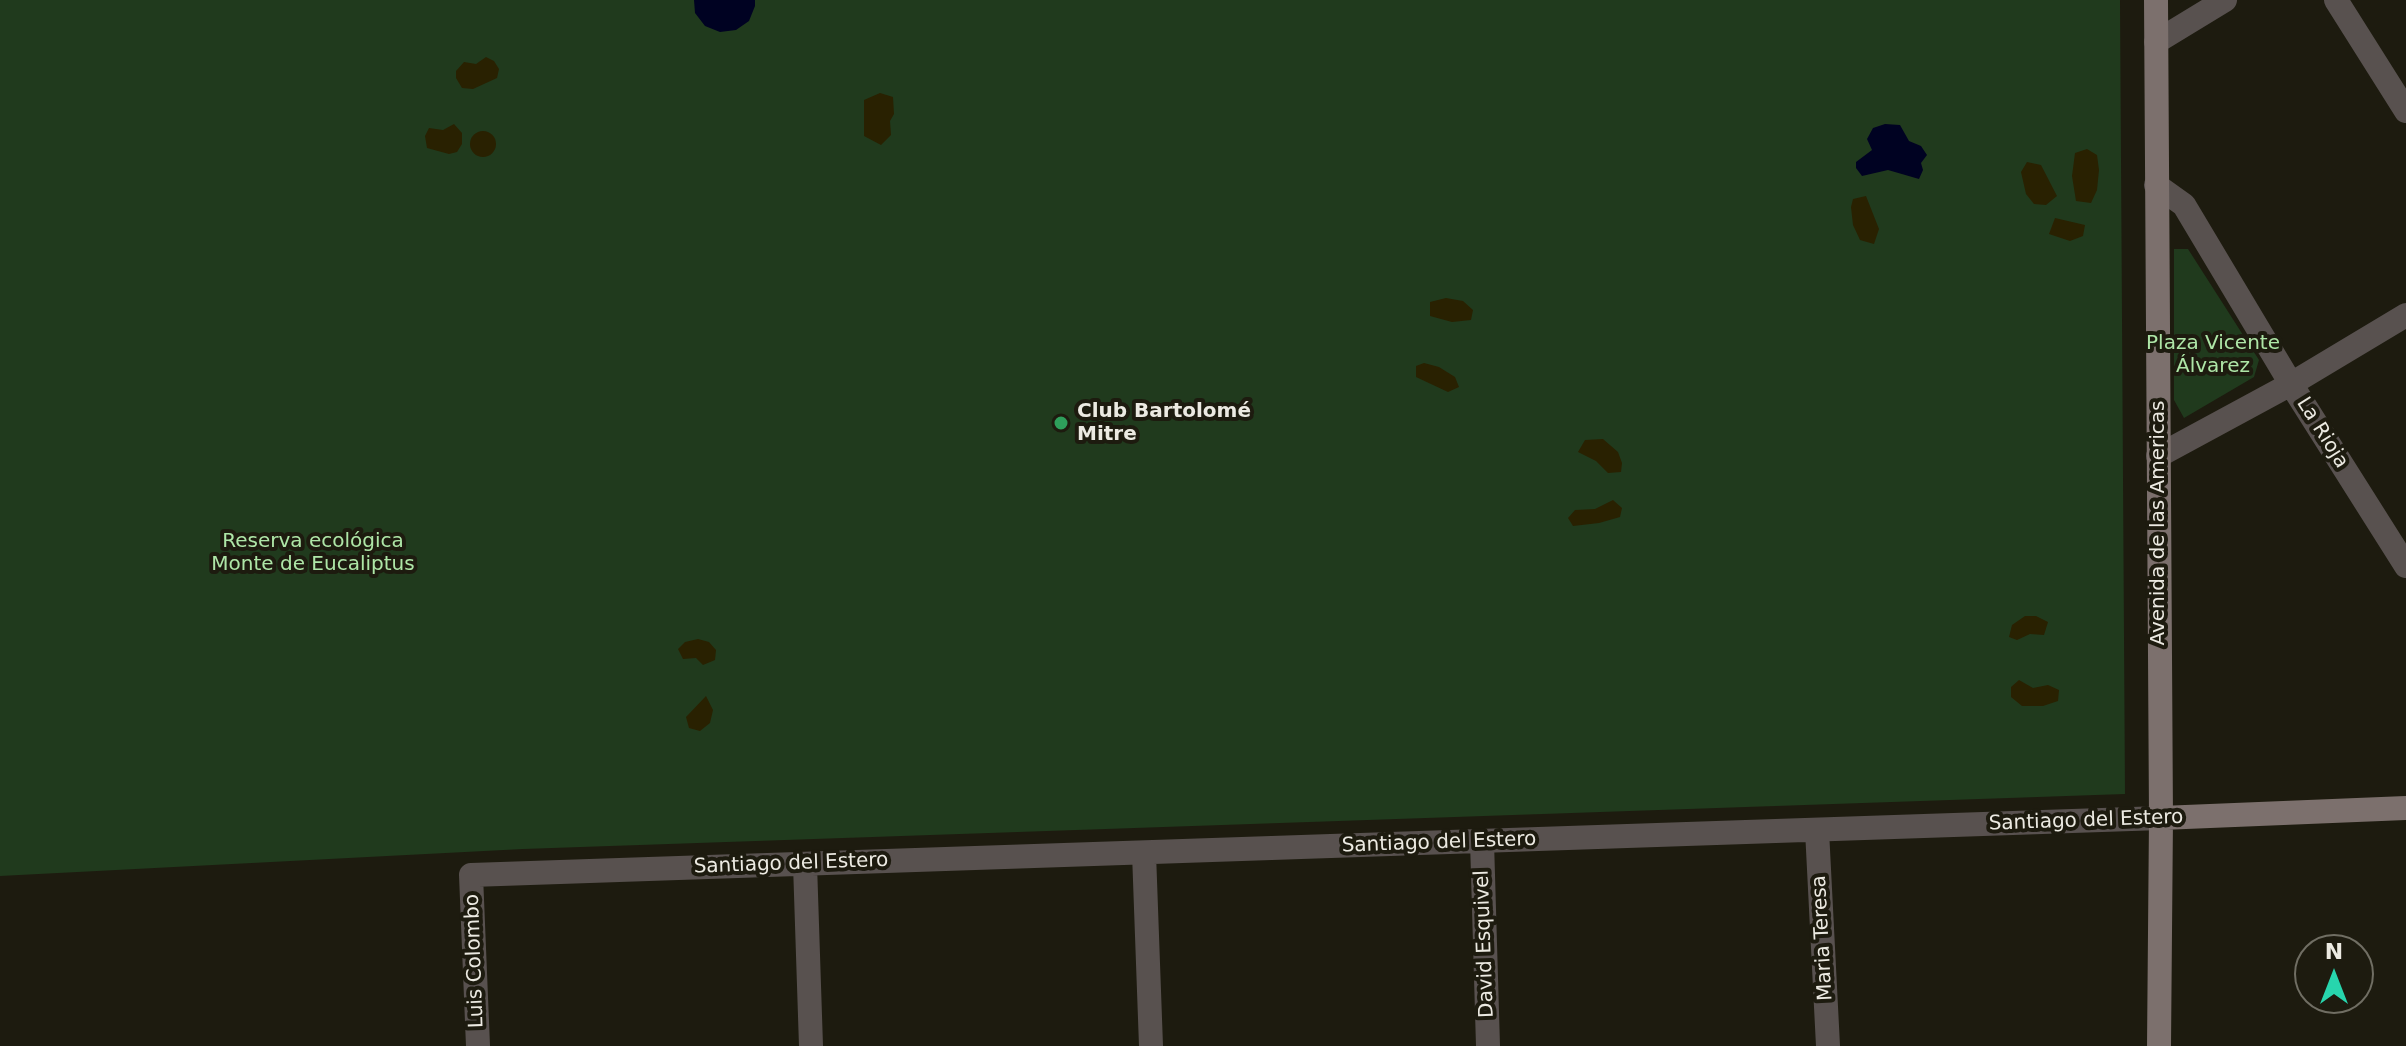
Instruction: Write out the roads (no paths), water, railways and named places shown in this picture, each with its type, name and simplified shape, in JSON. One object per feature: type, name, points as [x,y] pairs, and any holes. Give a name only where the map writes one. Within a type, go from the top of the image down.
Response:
[{"type":"main road","name":"Avenida de las Americas","points":[[2156,0],[2161,818],[2159,1046]]},
{"type":"main road","name":"Santiago del Estero","points":[[2161,818],[2406,808]]},
{"type":"street","points":[[2156,42],[2225,0]]},
{"type":"street","points":[[2336,0],[2406,111]]},
{"type":"street","name":"La Rioja","points":[[2156,185],[2184,205],[2291,384],[2406,566]]},
{"type":"street","points":[[2158,456],[2291,384],[2406,315]]},
{"type":"street","name":"Santiago del Estero","points":[[471,875],[2161,818]]},
{"type":"street","name":"Maria Teresa","points":[[1817,830],[1828,1046]]},
{"type":"street","name":"David Esquivel","points":[[1482,841],[1488,1046]]},
{"type":"street","points":[[1144,853],[1151,1046]]},
{"type":"street","points":[[805,864],[811,1046]]},
{"type":"street","name":"Luis Colombo","points":[[471,875],[478,1046]]},
{"type":"water","points":[[694,0],[755,0],[755,6],[749,21],[736,30],[720,32],[705,26],[695,13]]},
{"type":"water","points":[[1885,124],[1900,125],[1909,141],[1921,146],[1927,155],[1921,163],[1923,170],[1919,179],[1888,170],[1862,176],[1856,168],[1856,162],[1872,150],[1867,139],[1873,128]]},
{"type":"place","name":"Club Bartolomé Mitre","points":[[1061,423]]},
{"type":"park label","name":"Plaza Vicente Álvarez","points":[[2213,356]]},
{"type":"park label","name":"Reserva ecológica Monte de Eucaliptus","points":[[313,554]]}]
